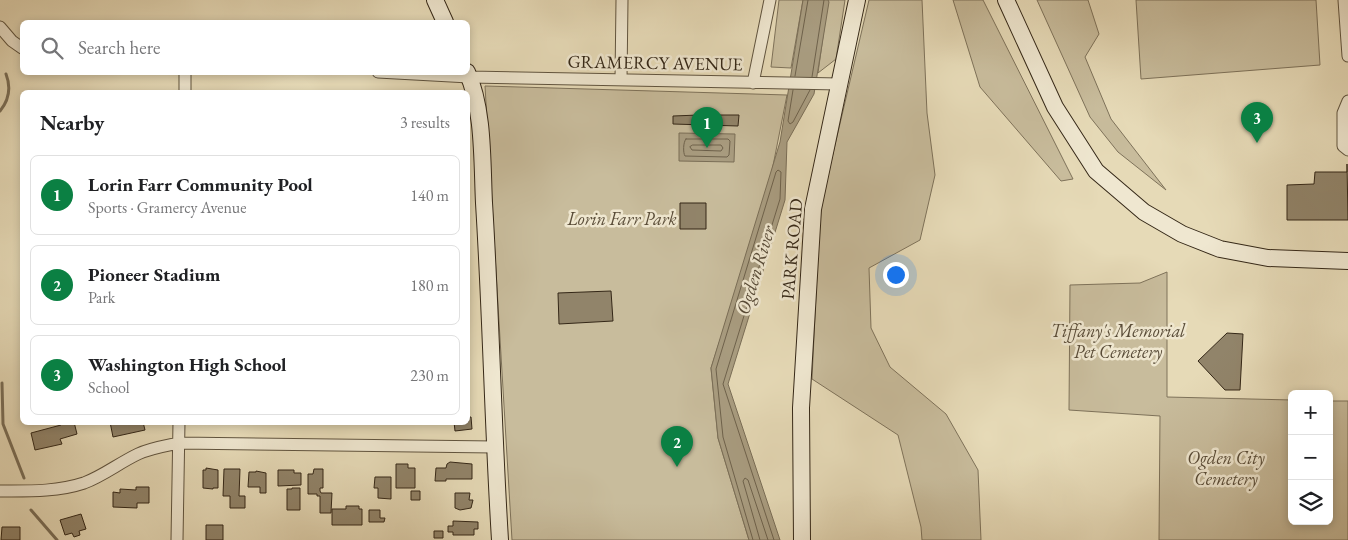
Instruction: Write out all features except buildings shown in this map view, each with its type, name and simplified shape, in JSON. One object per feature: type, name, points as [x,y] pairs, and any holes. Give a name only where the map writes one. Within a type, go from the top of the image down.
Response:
[{"type":"street","points":[[435,0],[444,20]]},
{"type":"street","points":[[621,80],[622,0]]},
{"type":"street","points":[[753,82],[770,0]]},
{"type":"street","name":"PARK ROAD","points":[[802,537],[801,408],[813,209],[857,0]]},
{"type":"street","points":[[1006,0],[1055,107],[1096,171],[1144,212],[1182,234],[1220,248],[1268,258],[1348,261]]},
{"type":"street","points":[[1344,0],[1348,56]]},
{"type":"street","points":[[0,27],[12,41],[20,47]]},
{"type":"street","points":[[185,90],[186,75]]},
{"type":"street","points":[[468,75],[478,110],[487,246],[494,447],[500,540]]},
{"type":"street","name":"GRAMERCY AVENUE","points":[[468,75],[840,84]]},
{"type":"street","points":[[1348,100],[1343,114],[1343,146],[1348,150]]},
{"type":"street","points":[[177,540],[179,425]]},
{"type":"street","points":[[0,491],[32,491],[69,487],[94,479],[138,454],[179,443],[494,447]]},
{"type":"green space","points":[[779,0],[803,0],[791,68],[771,67]]},
{"type":"green space","points":[[828,0],[845,0],[836,59],[818,73]]},
{"type":"green space","points":[[869,0],[922,0],[927,113],[935,175],[920,240],[869,268],[871,328],[890,367],[946,414],[978,470],[981,540],[922,540],[921,527],[898,435],[812,379],[820,209]]},
{"type":"green space","points":[[953,0],[983,0],[1073,179],[1061,181],[980,87]]},
{"type":"green space","points":[[1037,0],[1088,0],[1099,34],[1085,57],[1111,119],[1166,190],[1118,152],[1090,117]]},
{"type":"green space","points":[[1136,0],[1316,0],[1320,65],[1141,79]]},
{"type":"green space","name":"Lorin Farr Park","points":[[485,86],[787,95],[768,191],[711,368],[718,438],[749,540],[512,540]]},
{"type":"green space","name":"Ogden City Cemetery","points":[[1167,272],[1167,397],[1288,400],[1288,525],[1333,525],[1333,401],[1348,401],[1348,540],[1159,540],[1160,416],[1069,410],[1070,285],[1140,283]]},
{"type":"water","name":"Ogden River","points":[[803,0],[828,0],[829,2],[814,94],[787,142],[785,200],[728,384],[780,540],[749,540],[718,438],[711,368],[780,142]]},
{"type":"water","points":[[679,133],[735,134],[734,162],[679,161]]},
{"type":"waterway","points":[[0,111],[8,93],[6,74]]},
{"type":"waterway","points":[[2,383],[3,424],[24,478]]},
{"type":"waterway","points":[[31,510],[57,540]]},
{"type":"place","name":"Washington High School","points":[[1257,143]]},
{"type":"place","name":"Lorin Farr Community Pool","points":[[707,148]]},
{"type":"place","name":"Pioneer Stadium","points":[[677,467]]},
{"type":"park label","name":"Tiffany's Memorial Pet Cemetery","points":[[1118,341]]}]
